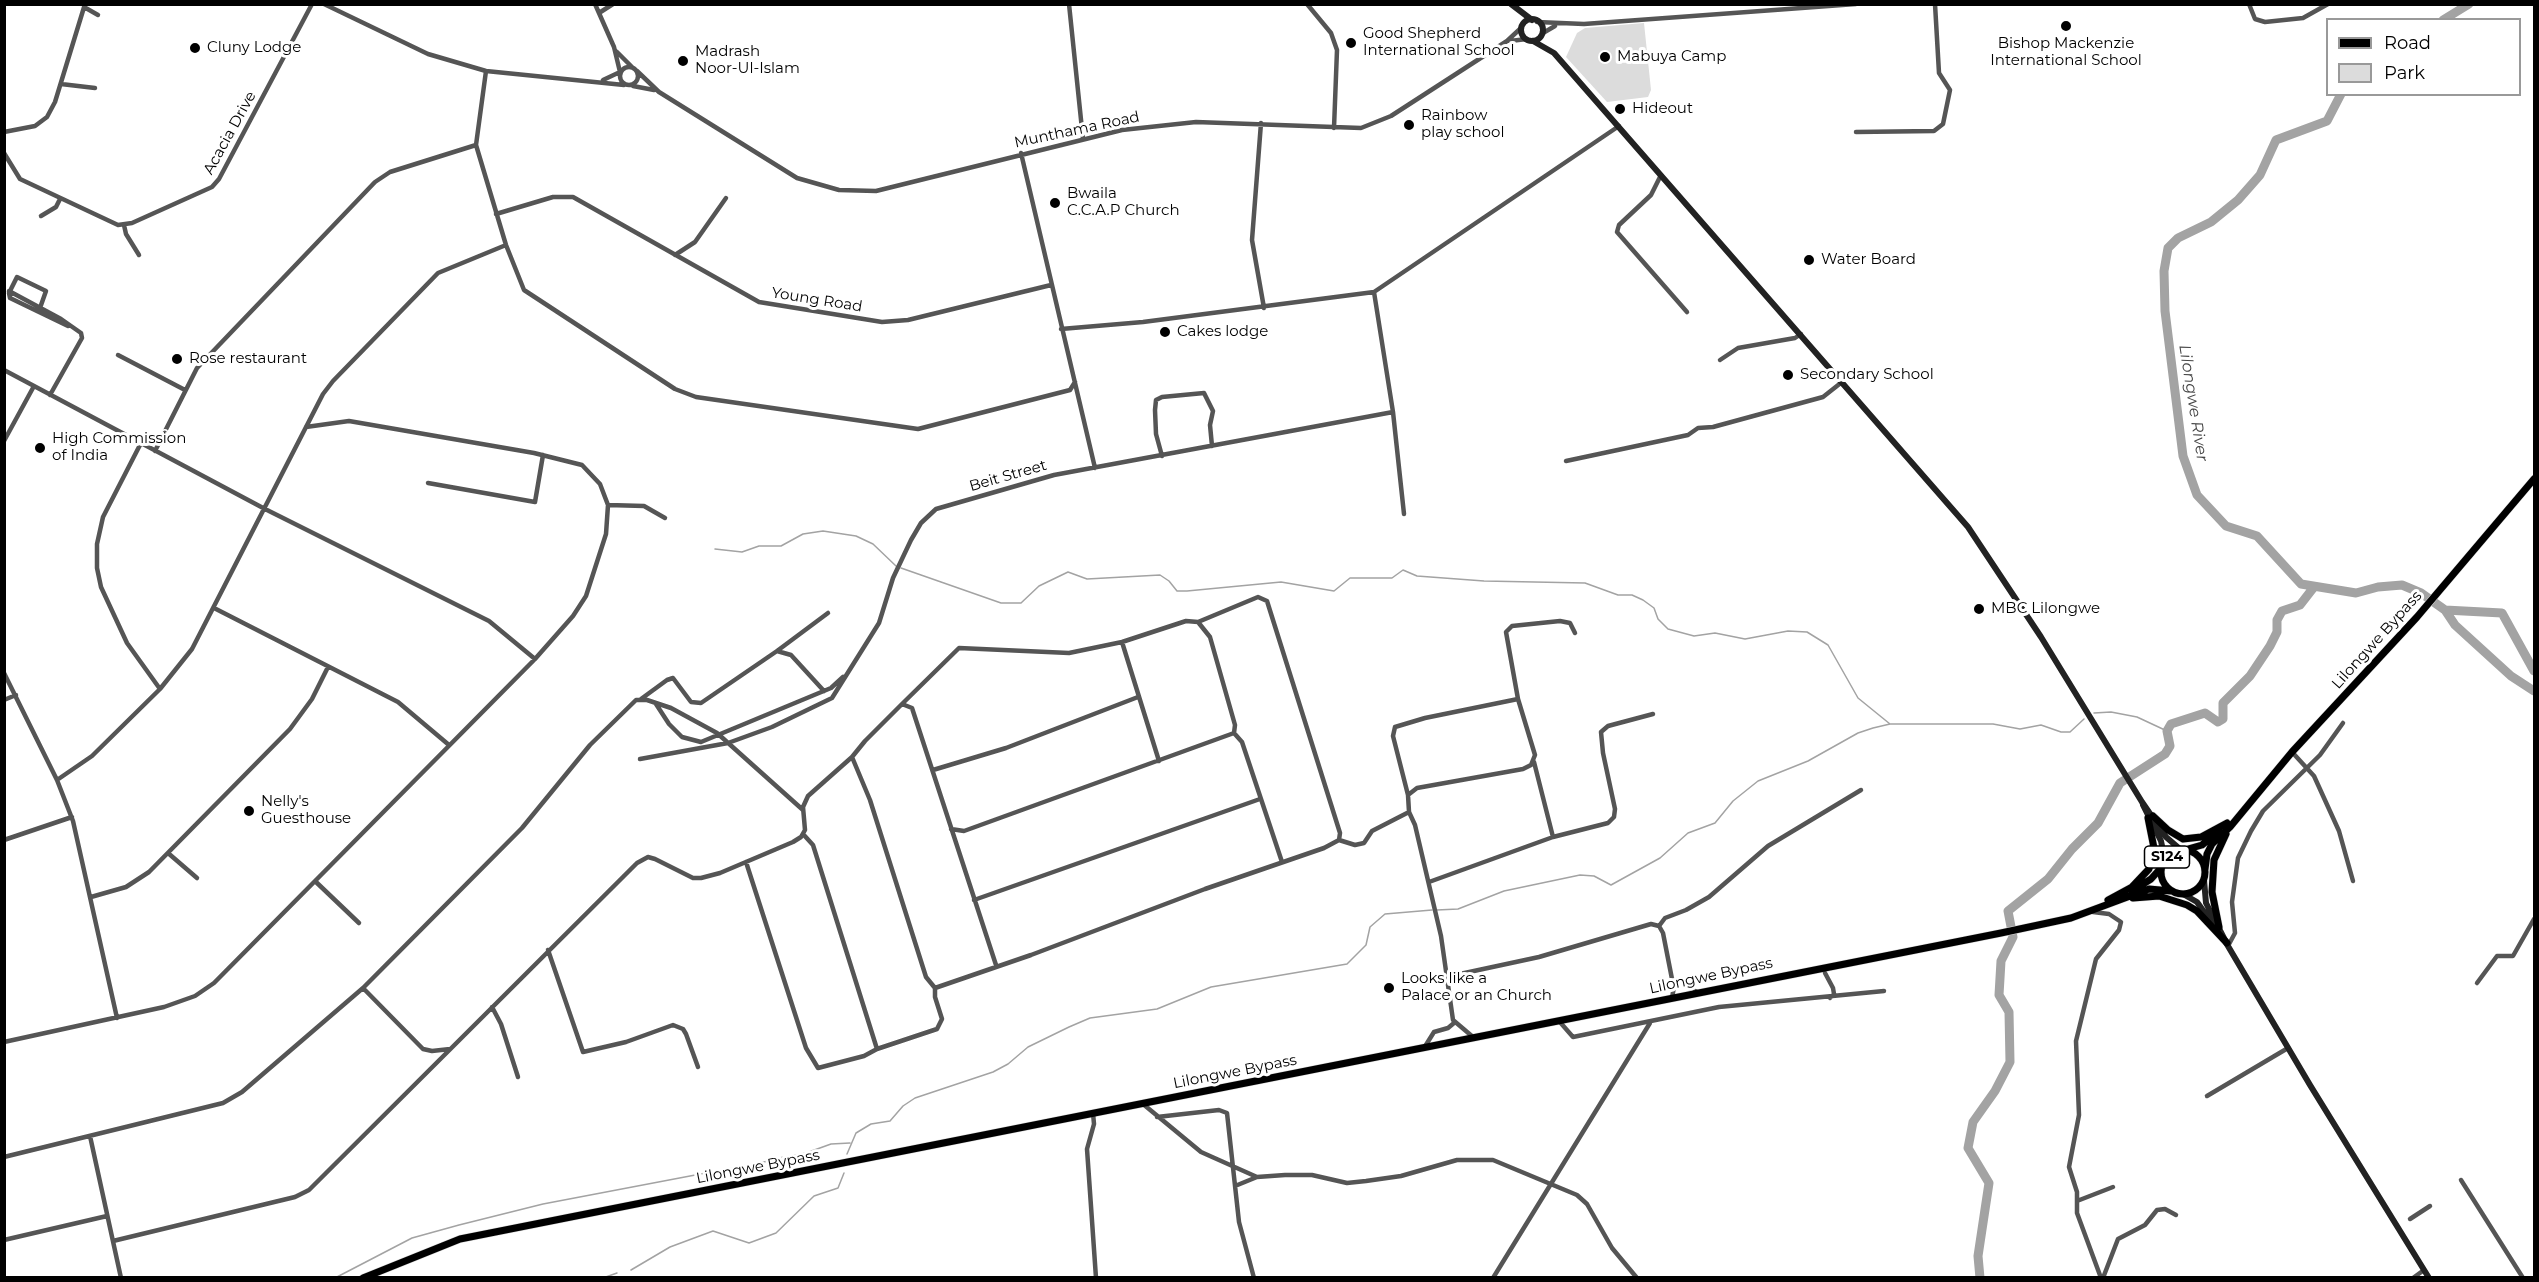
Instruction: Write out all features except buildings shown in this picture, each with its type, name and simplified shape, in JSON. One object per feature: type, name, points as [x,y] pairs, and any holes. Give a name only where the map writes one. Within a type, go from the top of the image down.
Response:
[{"type":"main road","points":[[1512,5],[1534,21],[1543,33],[1540,38],[1530,40],[1521,28],[1512,5]]},
{"type":"main road","points":[[1521,28],[1524,22],[1534,21]]},
{"type":"main road","name":"S124","points":[[1543,33],[1554,53],[1968,527],[2044,642],[2151,817],[2161,841],[2165,860],[2162,867],[2163,881],[2171,891],[2183,894],[2197,902],[2228,944]]},
{"type":"main road","name":"S124","points":[[1530,40],[1554,53]]},
{"type":"main road","name":"Lilongwe Bypass","points":[[2205,869],[2209,849],[2229,825],[2292,752],[2417,617],[2535,479]]},
{"type":"main road","points":[[2151,817],[2182,839],[2201,837],[2229,825]]},
{"type":"main road","points":[[2092,912],[2132,887],[2149,869],[2154,848],[2151,817]]},
{"type":"main road","name":"S124","points":[[2151,817],[2166,837],[2183,850],[2198,856],[2205,869],[2206,903],[2228,944],[2288,1048],[2429,1278]]},
{"type":"main road","points":[[2219,927],[2212,892],[2214,860],[2216,850],[2229,825]]},
{"type":"main road","name":"Lilongwe Bypass","points":[[2183,850],[2202,845],[2229,825]]},
{"type":"main road","name":"S124","points":[[2165,860],[2183,850]]},
{"type":"main road","name":"Lilongwe Bypass","points":[[2118,901],[2146,883],[2162,867]]},
{"type":"main road","name":"S124","points":[[2183,894],[2196,890],[2204,880]]},
{"type":"main road","name":"Lilongwe Bypass","points":[[363,1278],[460,1239],[2024,929],[2092,912],[2150,889],[2171,891]]},
{"type":"main road","points":[[2118,901],[2153,895],[2179,902],[2197,911],[2228,944]]},
{"type":"street","name":"Acacia Drive","points":[[124,225],[216,184],[312,4]]},
{"type":"street","points":[[324,4],[428,54],[486,71],[527,77],[598,80],[610,79],[625,68],[632,67]]},
{"type":"street","points":[[595,4],[614,47],[620,81],[624,85]]},
{"type":"street","points":[[599,13],[613,4]]},
{"type":"street","points":[[1069,4],[1083,139]]},
{"type":"street","points":[[1307,4],[1330,33],[1337,50],[1334,128]]},
{"type":"street","points":[[1534,21],[1557,25],[1856,4]]},
{"type":"street","points":[[1856,132],[1934,131],[1941,127],[1950,90],[1939,73],[1935,4]]},
{"type":"street","points":[[2249,4],[2255,19],[2265,22],[2303,18],[2328,4]]},
{"type":"street","points":[[4,132],[41,123],[55,102],[84,6],[98,15]]},
{"type":"street","points":[[1543,33],[1557,25]]},
{"type":"street","name":"Munthama Road","points":[[659,92],[777,167],[806,181],[839,190],[888,189],[1021,153],[1122,130],[1177,124],[1261,123],[1361,128],[1391,116],[1507,41],[1521,28]]},
{"type":"street","name":"Munthama Road","points":[[1507,41],[1530,40]]},
{"type":"street","points":[[614,47],[659,92]]},
{"type":"street","points":[[486,71],[476,145],[506,245],[520,281],[530,295],[675,388],[696,397],[918,429],[1070,390],[1075,382]]},
{"type":"street","points":[[631,86],[637,81],[637,71]]},
{"type":"street","points":[[598,80],[659,92]]},
{"type":"street","points":[[61,84],[95,88]]},
{"type":"street","points":[[1261,123],[1252,240],[1264,308]]},
{"type":"street","points":[[1061,329],[1264,308],[1374,292],[1619,126]]},
{"type":"street","points":[[155,451],[201,363],[375,182],[390,172],[476,145]]},
{"type":"street","points":[[4,153],[20,179],[111,223],[124,225],[126,234],[139,255]]},
{"type":"street","points":[[1021,153],[1095,468]]},
{"type":"street","points":[[1661,175],[1651,195],[1619,225],[1617,232],[1687,312]]},
{"type":"street","name":"Young Road","points":[[496,214],[553,196],[568,196],[584,201],[675,255],[765,304],[882,322],[909,320],[1051,285]]},
{"type":"street","points":[[41,216],[56,207],[60,198]]},
{"type":"street","points":[[675,255],[695,242],[726,198]]},
{"type":"street","points":[[57,780],[92,756],[160,689],[192,649],[306,427],[333,381],[438,273],[506,245]]},
{"type":"street","points":[[40,308],[47,294],[45,290],[19,277],[9,291],[10,298],[70,327]]},
{"type":"street","points":[[9,291],[81,333],[82,338],[50,395]]},
{"type":"street","points":[[1374,292],[1393,412],[1404,514]]},
{"type":"street","points":[[1720,360],[1738,348],[1790,339],[1801,334]]},
{"type":"street","points":[[118,355],[185,390]]},
{"type":"street","points":[[4,370],[265,509],[489,621],[535,659]]},
{"type":"street","points":[[1566,461],[1688,435],[1698,428],[1713,427],[1823,397],[1842,381]]},
{"type":"street","points":[[4,441],[34,386]]},
{"type":"street","points":[[1162,456],[1156,434],[1155,410],[1156,400],[1162,397],[1204,393],[1213,411],[1210,425],[1212,446]]},
{"type":"street","name":"Beit Street","points":[[640,759],[728,743],[772,727],[832,698],[879,623],[899,563],[929,514],[936,509],[1054,475],[1393,412]]},
{"type":"street","points":[[4,1042],[164,1007],[195,996],[214,983],[535,659],[573,616],[586,596],[606,534],[608,505],[600,484],[587,468],[573,461],[543,455],[349,421],[306,427]]},
{"type":"street","points":[[141,443],[103,517],[97,544],[97,568],[105,597],[127,643],[160,689]]},
{"type":"street","points":[[428,483],[535,502],[543,455]]},
{"type":"street","points":[[608,505],[644,506],[665,518]]},
{"type":"street","points":[[113,1241],[304,1193],[642,859],[655,859],[693,878],[701,878],[793,842],[803,834],[806,825],[803,810],[808,796],[852,757],[865,741],[959,648],[1062,654],[1122,642],[1186,621],[1198,622],[1258,597],[1267,601],[1333,811],[1339,840]]},
{"type":"street","points":[[214,608],[398,702],[449,745]]},
{"type":"street","points":[[4,1157],[232,1099],[363,988],[522,828],[590,745],[636,700],[674,678],[691,702],[701,703],[828,613]]},
{"type":"street","points":[[1553,837],[1518,699],[1505,636],[1509,628],[1560,621],[1570,623],[1575,633]]},
{"type":"street","points":[[1198,622],[1210,637],[1235,725],[1234,733],[1242,742],[1282,862]]},
{"type":"street","points":[[1122,642],[1159,761]]},
{"type":"street","points":[[777,651],[791,656],[824,691]]},
{"type":"street","points":[[91,897],[126,886],[139,879],[168,853],[290,729],[312,699],[328,667]]},
{"type":"street","points":[[656,703],[669,724],[688,740],[701,742],[824,691],[837,684],[850,671]]},
{"type":"street","points":[[4,673],[57,780],[72,817],[117,1018]]},
{"type":"street","points":[[4,700],[16,695]]},
{"type":"street","points":[[933,770],[1006,748],[1138,697]]},
{"type":"street","points":[[641,699],[685,715],[720,735],[803,810]]},
{"type":"street","points":[[1474,1038],[1454,1023],[1443,943],[1409,812],[1408,795],[1393,736],[1398,724],[1518,699]]},
{"type":"street","points":[[902,704],[912,708],[996,965]]},
{"type":"street","points":[[1429,882],[1553,837],[1612,820],[1616,809],[1603,753],[1601,732],[1608,726],[1653,714]]},
{"type":"street","points":[[2228,944],[2235,933],[2232,902],[2238,858],[2263,811],[2320,755],[2343,723]]},
{"type":"street","points":[[951,828],[964,831],[1234,733]]},
{"type":"street","points":[[2292,752],[2314,776],[2339,831],[2353,882]]},
{"type":"street","points":[[746,862],[807,1048],[815,1065],[822,1069],[938,1029],[942,1019],[935,988],[926,977],[870,800],[852,757]]},
{"type":"street","points":[[1408,795],[1417,788],[1523,769],[1534,762]]},
{"type":"street","points":[[1659,926],[1665,918],[1686,910],[1709,897],[1768,846],[1861,790]]},
{"type":"street","points":[[974,900],[1260,799]]},
{"type":"street","points":[[935,988],[996,965],[1031,955],[1339,840],[1361,844],[1372,831],[1409,812]]},
{"type":"street","points":[[4,840],[72,817]]},
{"type":"street","points":[[803,834],[813,845],[877,1049]]},
{"type":"street","points":[[168,853],[197,878]]},
{"type":"street","points":[[316,882],[359,923]]},
{"type":"street","points":[[2092,912],[2109,914],[2121,922],[2119,930],[2096,959],[2075,1048],[2079,1115],[2069,1167],[2077,1201],[2077,1213],[2102,1278]]},
{"type":"street","points":[[2477,983],[2498,956],[2513,956],[2535,919]]},
{"type":"street","points":[[1446,977],[1539,957],[1646,925],[1659,926]]},
{"type":"street","points":[[1659,926],[1663,933],[1671,976],[1675,981],[1699,993]]},
{"type":"street","points":[[548,950],[583,1052],[633,1039],[673,1025],[686,1034],[698,1067]]},
{"type":"street","points":[[1825,973],[1833,988],[1834,994],[1830,998]]},
{"type":"street","points":[[1672,998],[1675,981]]},
{"type":"street","points":[[363,988],[423,1049],[432,1051],[450,1049]]},
{"type":"street","points":[[1558,1021],[1574,1037],[1719,1007],[1811,996],[1830,998],[1884,991]]},
{"type":"street","points":[[492,1007],[501,1024],[518,1077]]},
{"type":"street","points":[[1424,1048],[1434,1032],[1448,1028],[1454,1023]]},
{"type":"street","points":[[1493,1278],[1650,1023]]},
{"type":"street","points":[[2207,1096],[2288,1048]]},
{"type":"street","points":[[1143,1104],[1157,1118],[1201,1152],[1257,1177]]},
{"type":"street","points":[[1157,1118],[1219,1110],[1227,1113],[1239,1222],[1254,1278]]},
{"type":"street","points":[[1093,1113],[1094,1124],[1087,1149],[1096,1278]]},
{"type":"street","points":[[90,1136],[122,1278]]},
{"type":"street","points":[[1234,1186],[1257,1177],[1312,1175],[1347,1183],[1401,1176],[1461,1159],[1493,1160],[1577,1195],[1587,1203],[1612,1248],[1637,1278]]},
{"type":"street","points":[[2461,1180],[2523,1278]]},
{"type":"street","points":[[2077,1201],[2113,1187]]},
{"type":"street","points":[[2410,1219],[2430,1206]]},
{"type":"street","points":[[2102,1278],[2118,1239],[2145,1225],[2157,1210],[2165,1209],[2176,1215]]},
{"type":"street","points":[[4,1240],[107,1216]]},
{"type":"street","points":[[2413,1278],[2424,1270]]},
{"type":"green space","points":[[1644,23],[1651,90],[1648,97],[1607,102],[1566,57],[1577,33],[1585,28]]},
{"type":"waterway","name":"Lilongwe River","points":[[2446,18],[2469,4]]},
{"type":"waterway","name":"Lilongwe River","points":[[2340,96],[2327,121],[2276,140],[2260,175],[2238,200],[2211,222],[2178,238],[2168,248],[2164,271],[2165,311],[2183,456],[2197,495],[2226,526],[2257,536],[2301,584],[2356,593],[2378,587],[2402,585],[2421,593],[2445,610],[2502,613],[2534,671]]},
{"type":"waterway","points":[[715,549],[742,552],[759,546],[781,546],[803,534],[823,531],[856,536],[873,544],[896,566]]},
{"type":"waterway","points":[[901,568],[1001,603],[1021,603],[1039,586],[1068,572],[1087,579],[1160,575],[1177,591],[1281,582],[1334,591],[1350,578],[1392,578],[1403,570],[1417,576],[1484,581],[1585,583],[1618,595],[1632,595],[1643,600],[1654,608],[1658,619],[1668,629],[1694,636],[1715,633],[1745,639],[1788,631],[1807,632],[1828,645],[1858,698],[1890,724]]},
{"type":"waterway","points":[[1980,1278],[1978,1256],[1989,1183],[1968,1148],[1973,1122],[1995,1091],[2010,1062],[2009,1012],[1999,995],[2001,961],[2013,937],[2008,911],[2048,879],[2072,849],[2098,823],[2120,783],[2165,754],[2170,746],[2167,731],[2171,724],[2205,713],[2218,722],[2223,719],[2223,703],[2250,676],[2270,646],[2277,632],[2277,620],[2282,611],[2300,605],[2314,587]]},
{"type":"waterway","points":[[2445,610],[2455,625],[2511,676],[2534,691]]},
{"type":"waterway","points":[[2094,713],[2111,712],[2137,717],[2167,731]]},
{"type":"waterway","points":[[1437,910],[1458,909],[1504,891],[1580,875],[1594,876],[1611,885],[1660,858],[1688,833],[1715,823],[1733,801],[1758,781],[1808,761],[1858,733],[1873,728],[1890,724],[1993,724],[2020,729],[2041,725],[2061,732],[2070,732],[2084,719]]},
{"type":"waterway","points":[[847,1154],[856,1133],[871,1124],[890,1121],[903,1106],[915,1098],[993,1072],[1008,1064],[1028,1047],[1090,1018],[1157,1009],[1211,987],[1347,964],[1366,945],[1370,927],[1385,914],[1432,910]]},
{"type":"waterway","points":[[779,1158],[806,1153],[831,1144],[850,1143]]},
{"type":"waterway","points":[[335,1278],[412,1238],[459,1225],[543,1204],[774,1160]]},
{"type":"waterway","points":[[631,1270],[670,1247],[713,1231],[749,1243],[776,1233],[814,1196],[838,1188],[844,1173]]},
{"type":"waterway","points":[[603,1278],[617,1273]]},
{"type":"place","name":"Bishop Mackenzie International School","points":[[2066,26]]},
{"type":"place","name":"Good Shepherd International School","points":[[1351,43]]},
{"type":"place","name":"Cluny Lodge","points":[[195,48]]},
{"type":"place","name":"Mabuya Camp","points":[[1605,57]]},
{"type":"place","name":"Madrash Noor-Ul-Islam","points":[[683,61]]},
{"type":"place","name":"Hideout","points":[[1620,109]]},
{"type":"place","name":"Rainbow play school","points":[[1409,125]]},
{"type":"place","name":"Bwaila C.C.A.P Church","points":[[1055,203]]},
{"type":"place","name":"Water Board","points":[[1809,260]]},
{"type":"place","name":"Cakes lodge","points":[[1165,332]]},
{"type":"place","name":"Rose restaurant","points":[[177,359]]},
{"type":"place","name":"Secondary School","points":[[1788,375]]},
{"type":"place","name":"High Commission of India","points":[[40,448]]},
{"type":"place","name":"MBC Lilongwe","points":[[1979,609]]},
{"type":"place","name":"Nelly's Guesthouse","points":[[249,811]]},
{"type":"place","name":"Looks like a Palace or an Church","points":[[1389,988]]}]
